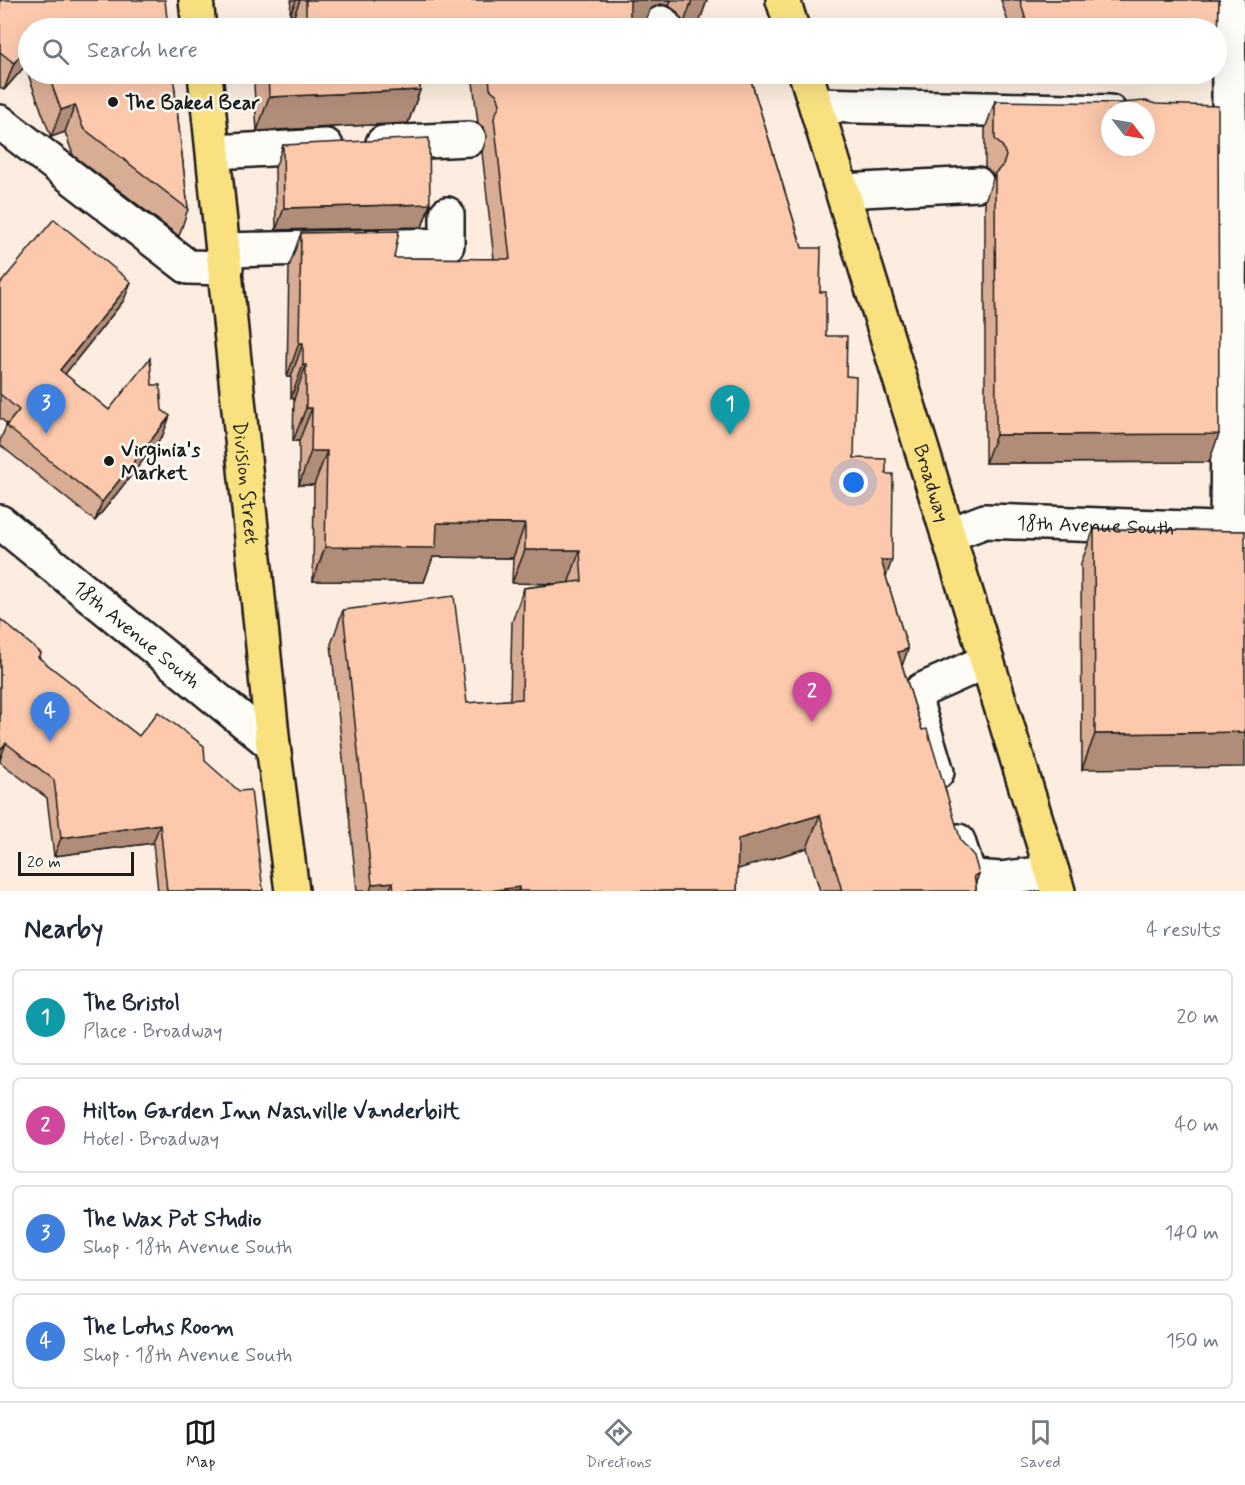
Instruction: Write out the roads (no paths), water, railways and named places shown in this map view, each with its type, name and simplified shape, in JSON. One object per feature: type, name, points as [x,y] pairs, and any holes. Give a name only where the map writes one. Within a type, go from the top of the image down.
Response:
[{"type":"main road","points":[[196,0],[198,18]]},
{"type":"main road","points":[[783,0],[789,18]]},
{"type":"main road","name":"Division Street","points":[[206,84],[273,745],[292,891]]},
{"type":"main road","name":"Broadway","points":[[809,84],[1055,881]]},
{"type":"street","points":[[1227,80],[1236,49],[1228,0]]},
{"type":"street","points":[[1226,84],[1217,114],[1236,530]]},
{"type":"street","points":[[816,105],[1101,112]]},
{"type":"street","points":[[0,122],[188,267],[225,259],[447,245],[447,214]]},
{"type":"street","points":[[214,152],[469,139]]},
{"type":"street","points":[[843,191],[976,184]]},
{"type":"street","name":"18th Avenue South","points":[[948,535],[985,521],[1236,530]]},
{"type":"street","name":"18th Avenue South","points":[[0,522],[273,745]]},
{"type":"street","points":[[987,661],[922,690],[916,703],[967,869],[975,877],[1055,881]]},
{"type":"place","name":"The Baked Bear","points":[[113,102]]},
{"type":"place","name":"The Wax Pot Studio","points":[[46,434]]},
{"type":"place","name":"The Bristol","points":[[730,435]]},
{"type":"place","name":"Virginia's Market","points":[[109,461]]},
{"type":"place","name":"Hilton Garden Inn Nashville Vanderbilt","points":[[812,722]]},
{"type":"place","name":"The Lotus Room","points":[[50,742]]}]
